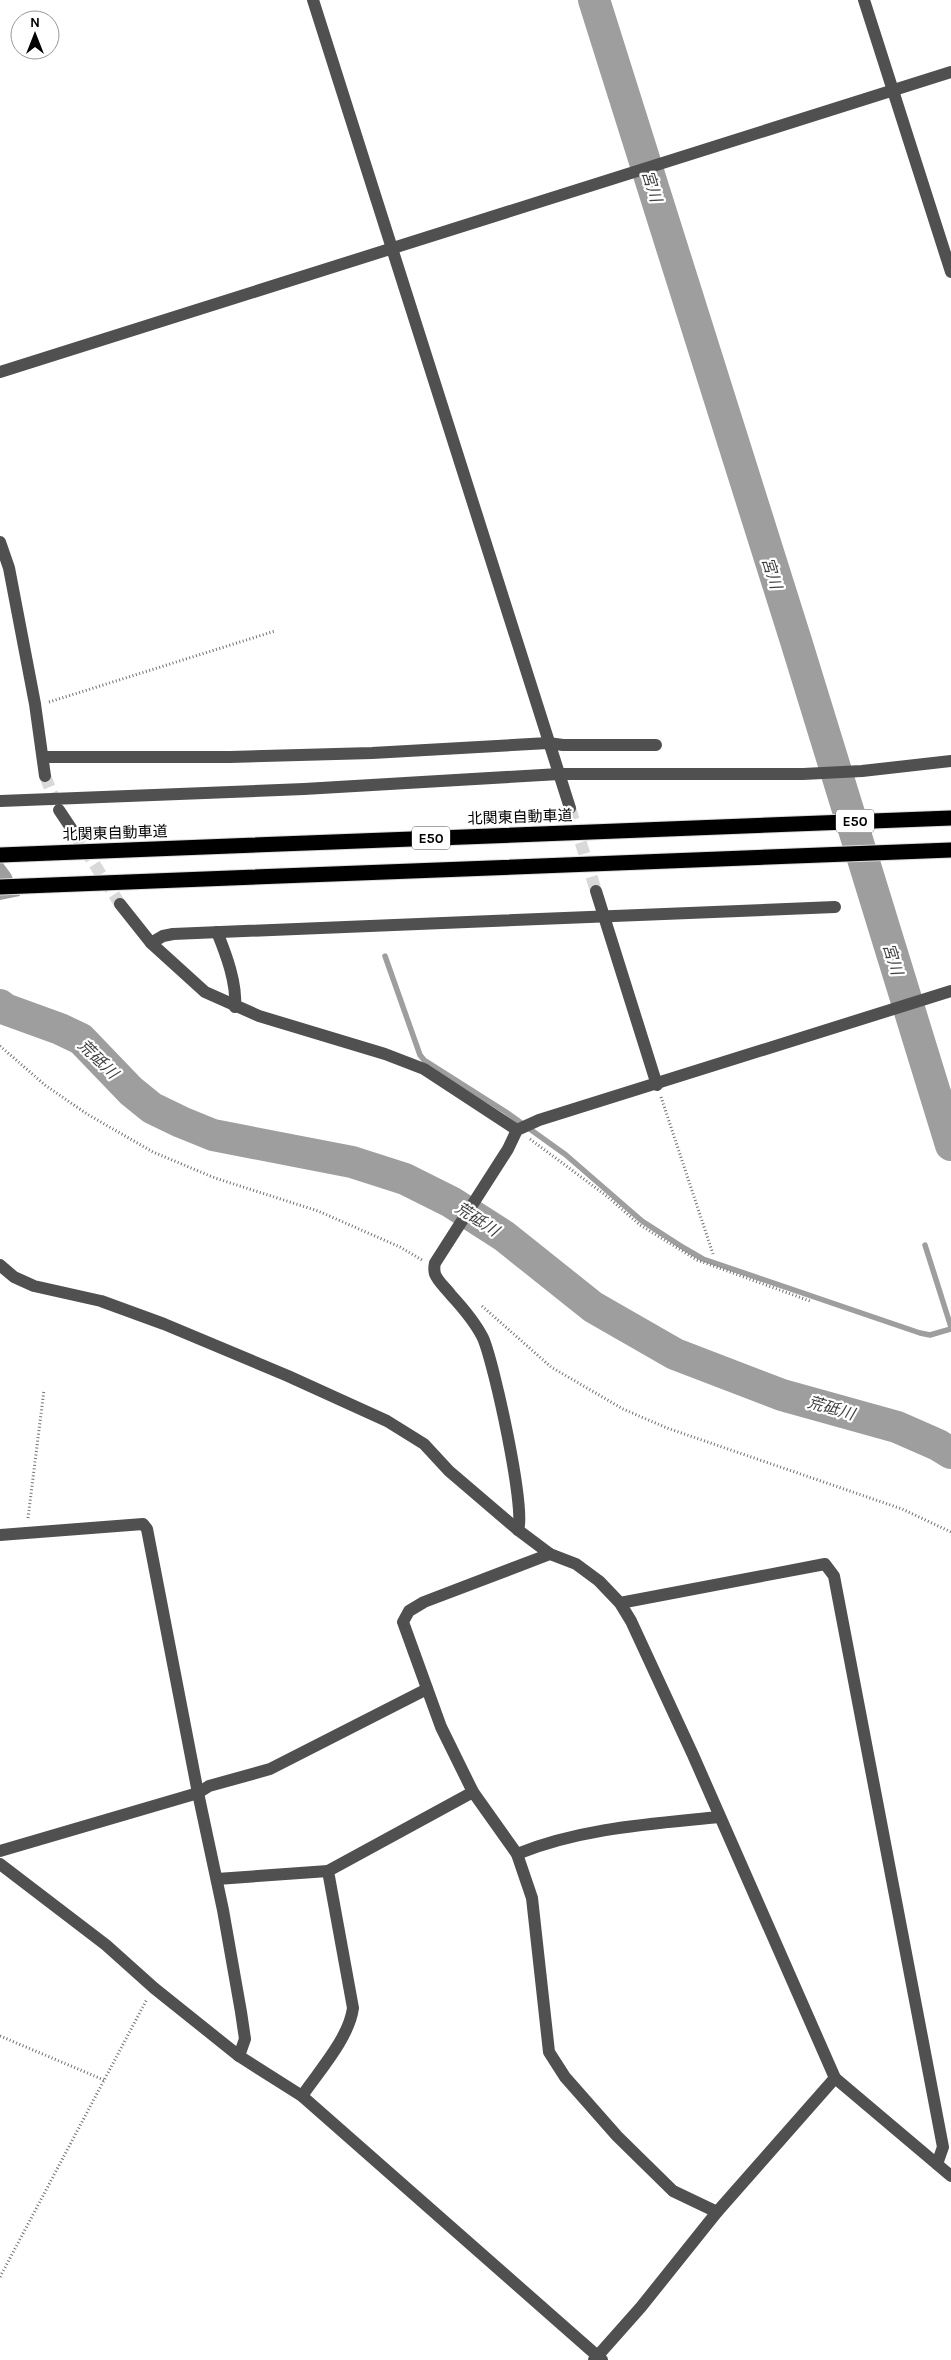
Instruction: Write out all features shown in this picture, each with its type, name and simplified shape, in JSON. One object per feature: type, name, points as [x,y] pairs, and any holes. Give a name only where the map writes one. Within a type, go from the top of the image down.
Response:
[{"type":"highway","name":"北関東自動車道","points":[[0,855],[951,818]]},
{"type":"highway","name":"E50","points":[[0,887],[951,850]]},
{"type":"street","points":[[313,0],[570,808]]},
{"type":"street","points":[[864,0],[951,272]]},
{"type":"street","points":[[0,372],[951,72]]},
{"type":"street","points":[[0,542],[9,568],[35,704],[45,776]]},
{"type":"street","points":[[43,757],[230,757],[372,753],[548,743],[563,745],[656,745]]},
{"type":"street","points":[[0,802],[304,789],[559,774],[803,774],[862,771],[951,761]]},
{"type":"street","points":[[59,810],[75,834]]},
{"type":"street","points":[[596,891],[657,1085]]},
{"type":"street","points":[[120,904],[151,943],[205,992],[235,1007],[259,1016],[385,1054],[424,1069],[518,1130]]},
{"type":"street","points":[[151,943],[163,936],[173,934],[835,907]]},
{"type":"street","points":[[217,932],[233,986],[235,1007]]},
{"type":"street","points":[[518,1530],[521,1523],[517,1484],[491,1364],[483,1338],[472,1319],[435,1275],[435,1263],[508,1149],[518,1130],[528,1124],[951,991]]},
{"type":"street","points":[[0,1265],[14,1277],[34,1286],[101,1301],[164,1324],[288,1376],[387,1422],[424,1444],[449,1471],[518,1530],[550,1554],[576,1564],[599,1581],[620,1603],[635,1630],[835,2078],[951,2176]]},
{"type":"street","points":[[0,1535],[143,1524],[147,1529],[198,1792],[217,1879],[245,2038],[239,2056]]},
{"type":"street","points":[[550,1554],[424,1602],[409,1611],[403,1622],[441,1727],[473,1792],[517,1854],[532,1898],[549,2052],[565,2077],[611,2129],[673,2191],[717,2212]]},
{"type":"street","points":[[620,1603],[825,1564],[834,1576],[943,2147],[937,2164]]},
{"type":"street","points":[[0,1851],[270,1769],[427,1689]]},
{"type":"street","points":[[217,1879],[328,1871],[473,1792]]},
{"type":"street","points":[[517,1854],[531,1848],[615,1828],[719,1817]]},
{"type":"street","points":[[0,1864],[106,1945],[154,1988],[239,2056],[302,2096],[598,2358],[717,2212],[835,2078]]},
{"type":"street","points":[[302,2096],[346,2032],[352,2014],[328,1871]]},
{"type":"path","points":[[35,704],[53,702],[275,631]]},
{"type":"path","points":[[657,1085],[713,1254]]},
{"type":"path","points":[[518,1130],[608,1197],[640,1225],[697,1260],[810,1300]]},
{"type":"path","points":[[26,1533],[44,1390]]},
{"type":"path","points":[[0,2277],[142,2005],[154,1988]]},
{"type":"path","points":[[0,2036],[104,2080]]},
{"type":"shaded area","points":[[0,859],[11,874],[20,896],[0,900]]},
{"type":"waterway","name":"宮川","points":[[594,0],[796,641],[951,1145]]},
{"type":"waterway","points":[[385,956],[420,1055],[424,1060],[506,1112],[566,1155],[642,1221],[703,1259],[920,1333],[930,1335],[951,1329]]},
{"type":"waterway","name":"荒砥川","points":[[0,1005],[5,1009],[60,1029],[81,1039],[131,1091],[152,1108],[181,1122],[213,1135],[352,1162],[405,1179],[451,1202],[504,1236],[593,1307],[675,1354],[782,1395],[897,1427],[938,1445],[951,1453]]},
{"type":"waterway","points":[[925,1245],[951,1327]]},
{"type":"tunnel","points":[[45,776],[58,808]]},
{"type":"tunnel","points":[[570,808],[596,891]]},
{"type":"tunnel","points":[[75,834],[120,904]]}]
